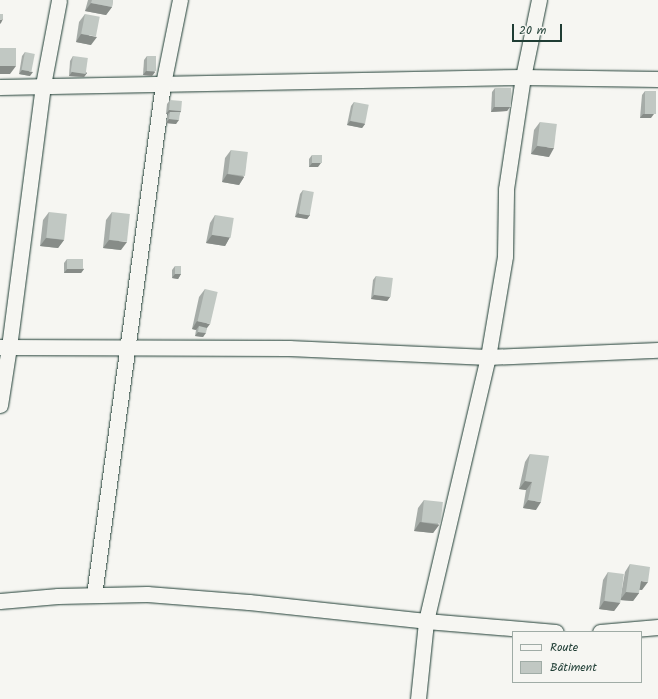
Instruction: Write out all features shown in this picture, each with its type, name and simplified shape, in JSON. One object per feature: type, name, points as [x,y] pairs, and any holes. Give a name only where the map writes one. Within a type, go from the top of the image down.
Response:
[{"type":"street","points":[[0,405],[5,347],[43,85],[59,0]]},
{"type":"street","points":[[94,595],[163,84],[180,0]]},
{"type":"street","points":[[418,699],[426,621],[488,357],[505,256],[506,189],[523,77],[538,0]]},
{"type":"street","points":[[0,87],[523,77],[658,79]]},
{"type":"street","points":[[5,347],[289,348],[488,357],[658,350]]},
{"type":"street","points":[[0,601],[94,595],[162,595],[544,631]]},
{"type":"street","points":[[612,631],[658,627]]},
{"type":"building","points":[[92,0],[113,0],[112,7],[91,3]]},
{"type":"building","points":[[0,14],[3,14],[3,19],[0,20]]},
{"type":"building","points":[[85,14],[100,17],[96,36],[81,34]]},
{"type":"building","points":[[0,48],[16,48],[16,66],[0,66]]},
{"type":"building","points":[[25,52],[35,54],[31,72],[22,70]]},
{"type":"building","points":[[73,56],[88,58],[86,74],[71,72]]},
{"type":"building","points":[[147,56],[156,56],[156,71],[147,71]]},
{"type":"building","points":[[495,88],[511,88],[511,107],[495,107]]},
{"type":"building","points":[[645,91],[656,91],[656,114],[645,114]]},
{"type":"building","points":[[170,100],[182,101],[181,111],[169,110]]},
{"type":"building","points":[[354,102],[369,105],[365,124],[350,121]]},
{"type":"building","points":[[170,112],[180,112],[179,120],[169,119]]},
{"type":"building","points":[[540,122],[557,124],[554,148],[537,146]]},
{"type":"building","points":[[231,150],[248,152],[245,176],[228,174]]},
{"type":"building","points":[[312,155],[322,155],[322,163],[312,163]]},
{"type":"building","points":[[303,190],[314,192],[310,216],[299,214]]},
{"type":"building","points":[[49,212],[67,214],[64,240],[46,238]]},
{"type":"building","points":[[112,212],[130,214],[127,242],[109,240]]},
{"type":"building","points":[[215,215],[234,218],[231,238],[212,235]]},
{"type":"building","points":[[67,259],[83,259],[83,269],[67,269]]},
{"type":"building","points":[[175,266],[181,266],[181,274],[175,274]]},
{"type":"building","points":[[376,276],[393,278],[391,297],[374,295]]},
{"type":"building","points":[[205,289],[218,292],[210,324],[198,321]]},
{"type":"building","points":[[199,326],[207,328],[206,333],[198,332]]},
{"type":"building","points":[[530,454],[549,456],[541,502],[528,500],[532,482],[525,481]]},
{"type":"building","points":[[424,500],[443,502],[441,524],[422,522]]},
{"type":"building","points":[[630,564],[650,567],[648,582],[641,581],[639,593],[626,592]]},
{"type":"building","points":[[608,572],[624,574],[620,603],[604,601]]}]
